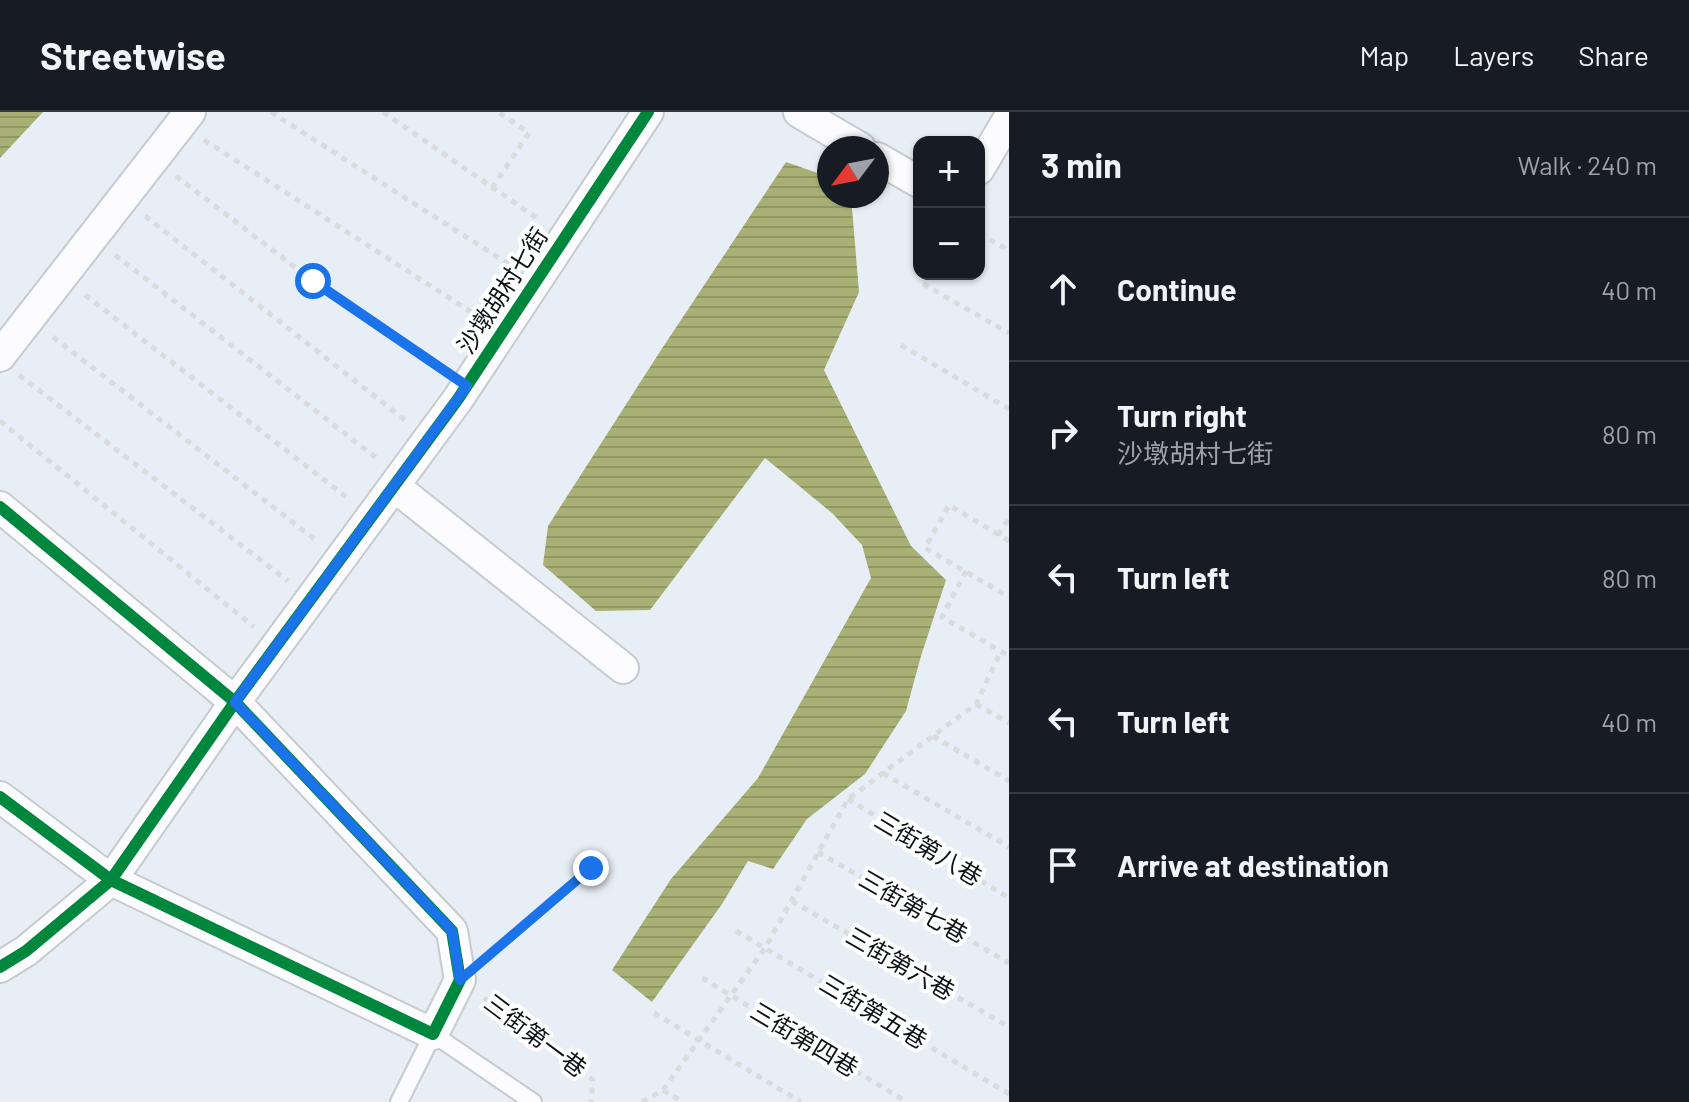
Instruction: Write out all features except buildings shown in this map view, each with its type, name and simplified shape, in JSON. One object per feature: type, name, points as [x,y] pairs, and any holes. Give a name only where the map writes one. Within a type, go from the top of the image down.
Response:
[{"type":"street","name":"沙墩胡村七街","points":[[0,967],[26,951],[111,880],[276,645],[467,386],[648,112]]},
{"type":"street","points":[[799,112],[840,136]]},
{"type":"street","points":[[6,363],[30,318],[185,118]]},
{"type":"street","points":[[985,159],[1009,118]]},
{"type":"street","points":[[889,165],[913,179]]},
{"type":"street","points":[[397,482],[623,668]]},
{"type":"street","points":[[0,507],[235,702],[452,931],[460,980],[433,1034],[111,880],[0,797]]},
{"type":"lane","points":[[399,1102],[433,1034],[533,1102]]},
{"type":"path","points":[[271,112],[536,282]]},
{"type":"path","points":[[383,112],[564,238]]},
{"type":"path","points":[[492,188],[529,133],[498,112]]},
{"type":"path","points":[[185,118],[502,332]]},
{"type":"path","points":[[154,159],[313,281],[467,386]]},
{"type":"path","points":[[123,198],[429,439]]},
{"type":"path","points":[[92,237],[397,482]]},
{"type":"path","points":[[985,237],[1009,250]]},
{"type":"path","points":[[62,277],[371,517]]},
{"type":"path","points":[[923,284],[1009,333]]},
{"type":"path","points":[[30,318],[340,559]]},
{"type":"path","points":[[901,345],[1009,409]]},
{"type":"path","points":[[6,363],[311,598]]},
{"type":"path","points":[[0,421],[276,645]]},
{"type":"path","points":[[1009,541],[949,505],[925,548],[1009,597]]},
{"type":"path","points":[[998,535],[1009,518]]},
{"type":"path","points":[[966,571],[942,617],[1009,656]]},
{"type":"path","points":[[642,1102],[663,1090],[765,948],[848,799],[976,704],[1001,651]]},
{"type":"path","points":[[976,704],[1009,723]]},
{"type":"path","points":[[933,736],[1009,781]]},
{"type":"path","points":[[883,773],[1009,847]]},
{"type":"path","points":[[460,980],[591,868]]},
{"type":"path","points":[[654,1013],[801,1102]]},
{"type":"path","points":[[663,1090],[683,1102]]},
{"type":"shaded area","points":[[0,112],[43,112],[0,158]]},
{"type":"shaded area","points":[[786,162],[817,173],[817,208],[852,208],[859,292],[824,370],[911,546],[946,580],[906,711],[865,774],[807,819],[773,869],[748,861],[722,904],[652,1002],[612,970],[671,879],[758,778],[871,578],[862,545],[832,513],[765,458],[650,610],[596,611],[543,565],[548,526]]},
{"type":"cycle path","points":[[0,967],[26,951],[111,880],[235,702],[458,399],[648,112]]},
{"type":"cycle path","points":[[0,507],[235,702],[452,931],[460,980],[433,1034],[111,880],[0,797]]},
{"type":"route","points":[[313,281],[467,386],[235,702],[452,931],[460,980],[591,868]]}]
